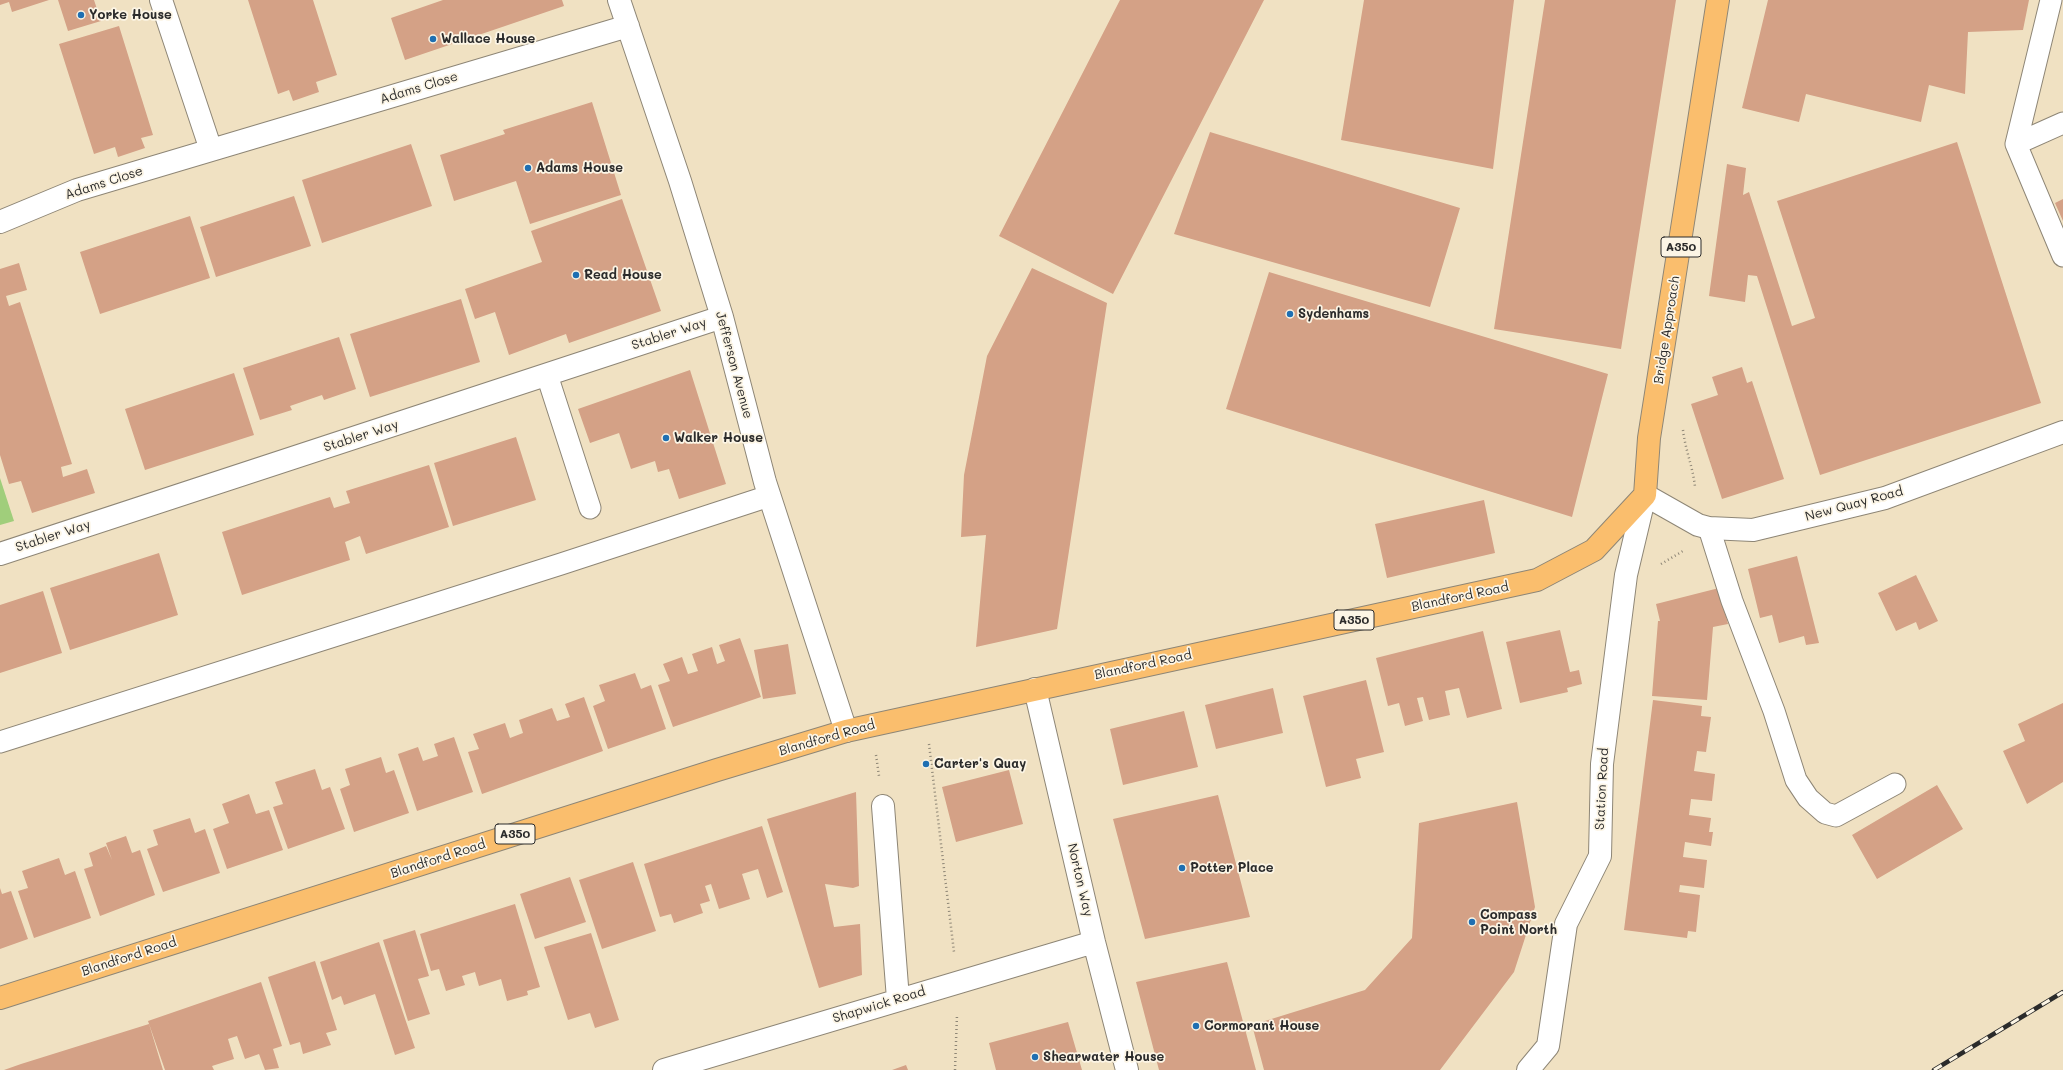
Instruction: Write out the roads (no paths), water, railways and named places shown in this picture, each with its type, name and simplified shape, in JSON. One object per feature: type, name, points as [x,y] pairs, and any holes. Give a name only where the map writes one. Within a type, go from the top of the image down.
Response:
[{"type":"highway","name":"Bridge Approach","points":[[1645,495],[1649,438],[1718,0]]},
{"type":"highway","name":"Blandford Road","points":[[0,998],[717,770],[846,731],[1537,580],[1594,550],[1645,495]]},
{"type":"street","points":[[161,0],[211,150]]},
{"type":"street","name":"Jefferson Avenue","points":[[619,0],[680,181],[722,317],[769,496],[846,731]]},
{"type":"street","name":"Adams Close","points":[[0,222],[77,190],[628,26]]},
{"type":"street","name":"Stabler Way","points":[[0,554],[722,317]]},
{"type":"street","name":"New Quay Road","points":[[1645,495],[1698,524],[1709,528],[1754,530],[1885,498],[2063,432]]},
{"type":"street","name":"Station Road","points":[[1528,1070],[1548,1046],[1566,924],[1600,856],[1602,764],[1626,575],[1645,495]]},
{"type":"street","name":"Norton Way","points":[[1035,689],[1094,942],[1127,1070]]},
{"type":"street","points":[[883,806],[898,999]]},
{"type":"street","name":"Shapwick Road","points":[[664,1070],[898,999],[1094,942]]},
{"type":"lane","points":[[2051,0],[2016,144],[2063,256]]},
{"type":"lane","points":[[2016,144],[2063,123]]},
{"type":"lane","points":[[547,375],[590,508]]},
{"type":"lane","points":[[0,742],[561,564],[769,496]]},
{"type":"lane","points":[[1709,528],[1732,601],[1774,711],[1796,780],[1808,798],[1825,813],[1836,816],[1895,784]]},
{"type":"railway","points":[[1934,1070],[2063,992]]},
{"type":"place","name":"Yorke House","points":[[81,15]]},
{"type":"place","name":"Wallace House","points":[[433,39]]},
{"type":"place","name":"Adams House","points":[[528,168]]},
{"type":"place","name":"Read House","points":[[576,275]]},
{"type":"place","name":"Sydenhams","points":[[1290,314]]},
{"type":"place","name":"Walker House","points":[[666,438]]},
{"type":"place","name":"Carter's Quay","points":[[926,764]]},
{"type":"place","name":"Potter Place","points":[[1182,868]]},
{"type":"place","name":"Compass Point North","points":[[1472,922]]},
{"type":"place","name":"Cormorant House","points":[[1196,1026]]},
{"type":"place","name":"Shearwater House","points":[[1035,1057]]}]
